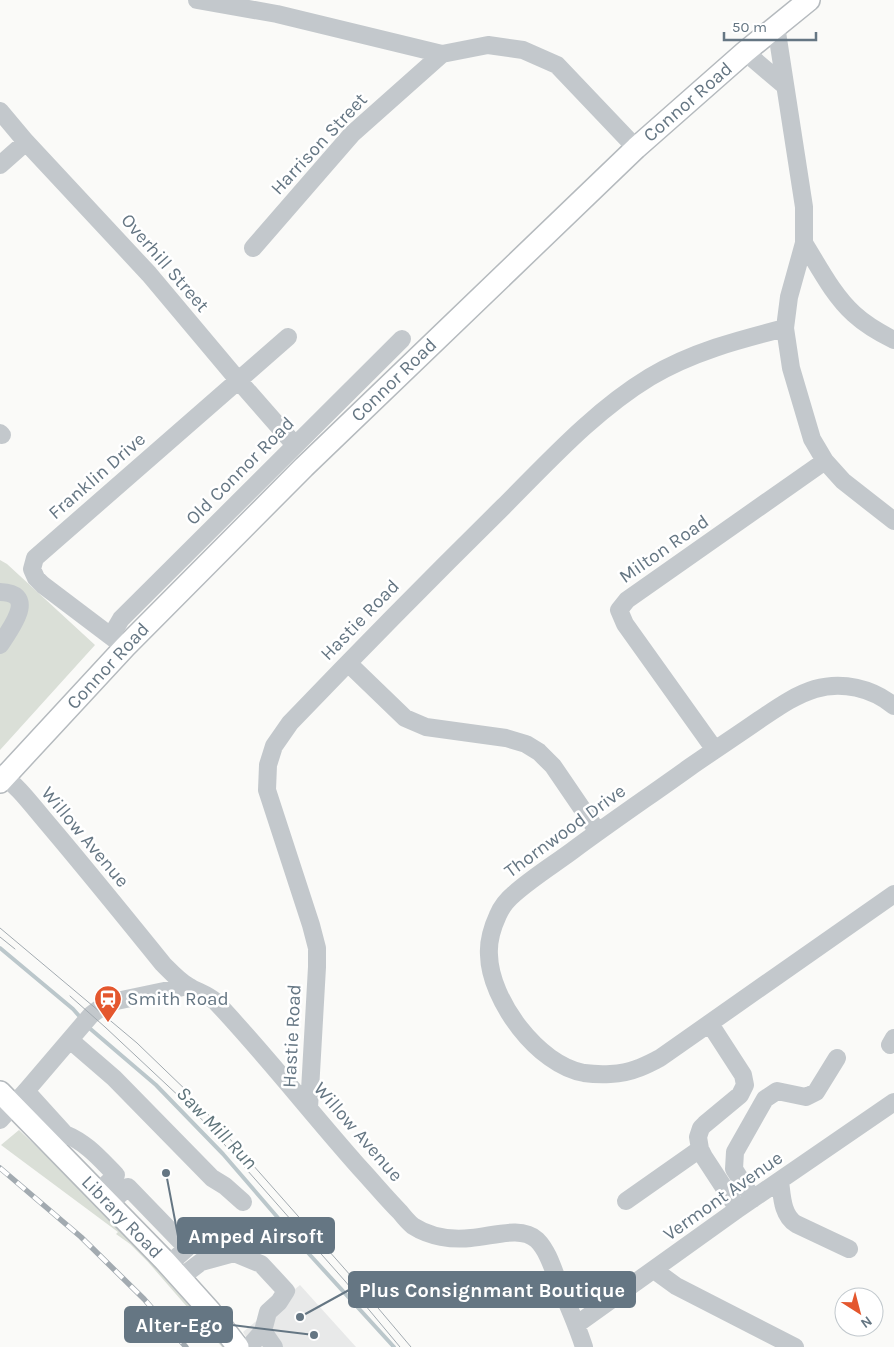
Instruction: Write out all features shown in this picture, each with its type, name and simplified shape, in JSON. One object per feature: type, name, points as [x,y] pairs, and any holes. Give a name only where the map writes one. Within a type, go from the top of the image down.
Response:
[{"type":"main road","name":"Connor Road","points":[[2,778],[118,641],[304,467],[636,148],[806,1]]},
{"type":"main road","name":"Library Road","points":[[10,1102],[59,1140],[103,1198],[210,1311],[238,1347]]},
{"type":"street","points":[[197,0],[280,7],[442,54],[488,45],[523,50],[557,65],[636,148]]},
{"type":"street","points":[[776,26],[804,207],[804,243],[789,297],[785,328],[791,368],[812,439],[825,461],[843,481],[894,521]]},
{"type":"street","points":[[745,52],[785,86]]},
{"type":"street","name":"Harrison Street","points":[[253,248],[352,134],[442,54]]},
{"type":"street","name":"Overhill Street","points":[[0,111],[26,142],[149,274],[295,445]]},
{"type":"street","points":[[0,165],[26,142]]},
{"type":"street","points":[[804,243],[835,292],[854,314],[894,340]]},
{"type":"street","name":"Hastie Road","points":[[309,1108],[317,948],[267,790],[268,766],[274,746],[290,723],[421,588],[564,446],[613,402],[651,377],[689,358],[723,345],[785,328]]},
{"type":"street","name":"Franklin Drive","points":[[118,641],[43,586],[36,578],[32,569],[35,558],[288,337]]},
{"type":"street","name":"Old Connor Road","points":[[118,641],[121,619],[402,339]]},
{"type":"street","name":"Milton Road","points":[[715,750],[625,624],[620,610],[628,600],[825,461]]},
{"type":"street","points":[[0,592],[13,594],[19,600],[20,608],[18,616],[0,645]]},
{"type":"street","points":[[348,663],[405,718],[426,728],[506,738],[526,744],[539,752],[553,766],[598,832]]},
{"type":"street","name":"Thornwood Drive","points":[[894,706],[887,700],[863,689],[840,685],[816,688],[791,699],[715,750],[531,880],[512,896],[499,913],[491,933],[489,955],[492,977],[514,1020],[538,1048],[549,1057],[564,1066],[582,1073],[606,1075],[634,1070],[660,1058],[894,894]]},
{"type":"street","name":"Willow Avenue","points":[[2,778],[20,792],[163,964],[188,986],[208,995],[216,1002],[394,1207],[413,1225],[431,1235],[448,1238],[470,1238],[516,1232],[535,1238],[544,1249],[584,1347]]},
{"type":"street","points":[[10,1102],[97,1009],[108,1003],[188,986]]},
{"type":"street","points":[[710,1024],[743,1074],[745,1085],[740,1095],[701,1128],[698,1137],[700,1149],[738,1209]]},
{"type":"street","points":[[78,1030],[114,1078],[212,1178],[225,1186],[243,1202]]},
{"type":"street","points":[[753,1199],[734,1169],[734,1152],[764,1099],[777,1091],[806,1097],[816,1092],[837,1058]]},
{"type":"street","name":"Vermont Avenue","points":[[576,1325],[738,1209],[894,1102]]},
{"type":"street","points":[[59,1140],[76,1138],[86,1145],[187,1248],[174,1272]]},
{"type":"street","points":[[626,1201],[700,1149]]},
{"type":"street","points":[[103,1198],[122,1181]]},
{"type":"street","points":[[780,1181],[784,1208],[791,1221],[848,1248]]},
{"type":"street","points":[[174,1272],[201,1262],[234,1254],[261,1264],[286,1292],[268,1312],[263,1331],[249,1347]]},
{"type":"street","points":[[654,1270],[676,1286],[795,1347]]},
{"type":"street","points":[[263,1331],[274,1347]]},
{"type":"shaded area","points":[[0,560],[7,564],[95,645],[0,750]]},
{"type":"shaded area","points":[[19,1130],[135,1240],[229,1347],[222,1347],[148,1262],[130,1244],[116,1234],[118,1232],[1,1145]]},
{"type":"shaded area","points":[[300,1285],[356,1347],[252,1347],[243,1332]]},
{"type":"waterway","name":"Saw Mill Run","points":[[0,948],[73,1009],[81,1018]]},
{"type":"waterway","name":"Saw Mill Run","points":[[87,1026],[156,1085],[223,1154],[310,1255],[394,1347]]},
{"type":"tram line","points":[[0,928],[137,1043],[191,1095],[411,1347]]},
{"type":"tram line","points":[[0,937],[15,949]]},
{"type":"tram line","points":[[70,996],[183,1100],[209,1127],[345,1281],[400,1347]]},
{"type":"railway","points":[[0,1168],[81,1237],[144,1299],[186,1347]]},
{"type":"place","name":"Smith Road","points":[[108,1023]]},
{"type":"place","name":"Amped Airsoft","points":[[166,1173]]},
{"type":"place","name":"Plus Consignmant Boutique","points":[[300,1317]]},
{"type":"place","name":"Alter-Ego","points":[[314,1335]]}]
